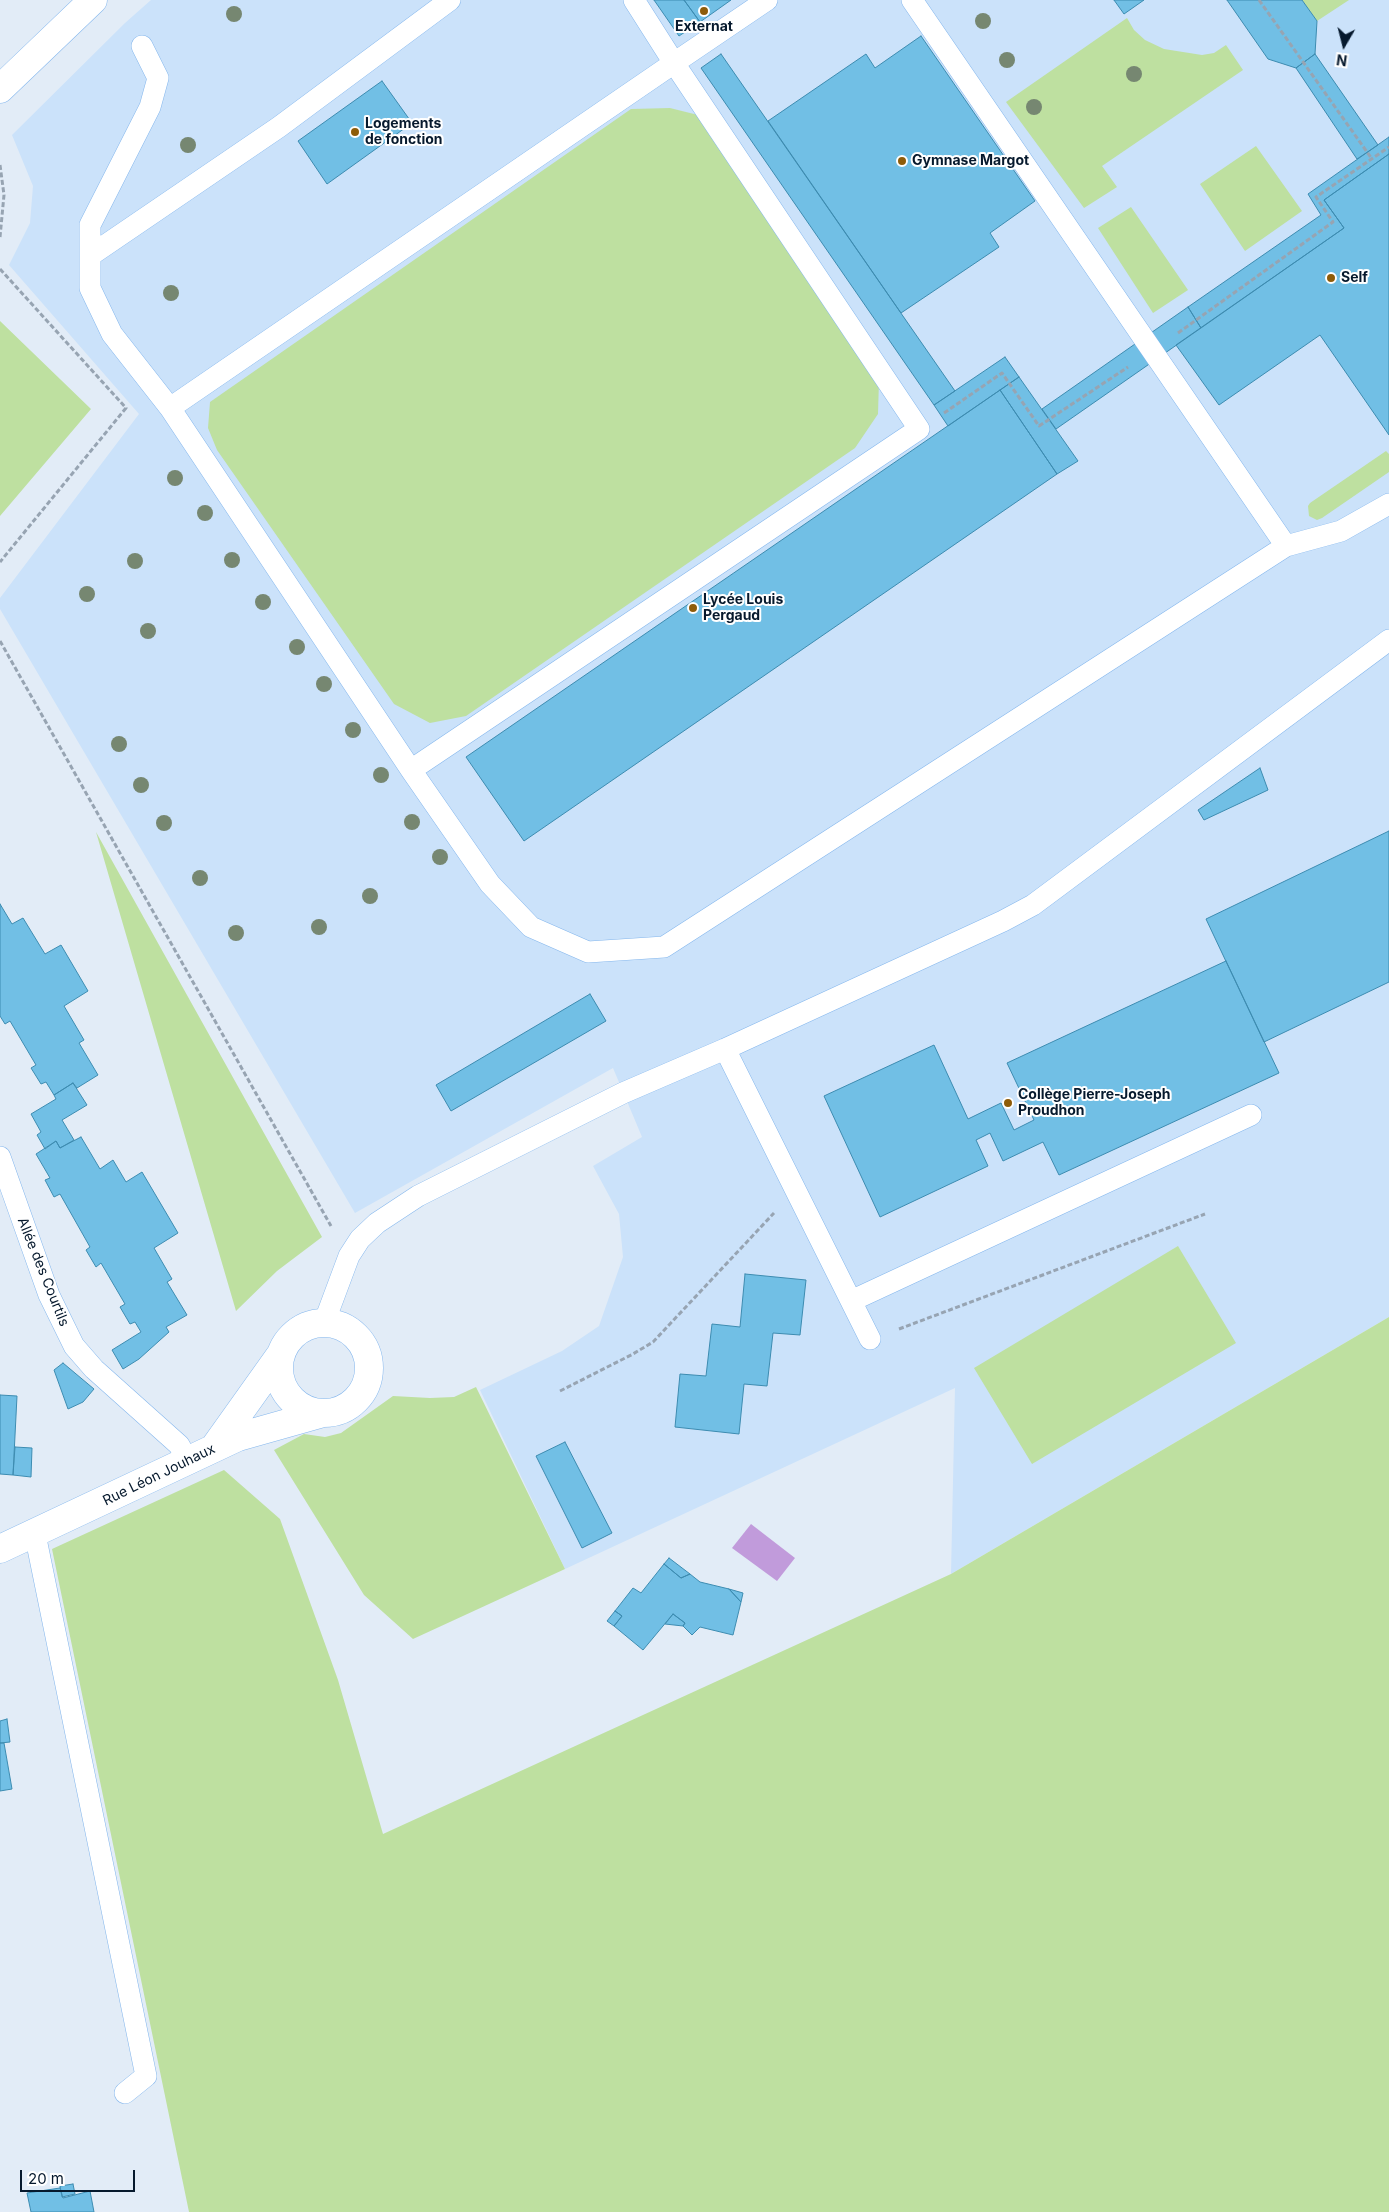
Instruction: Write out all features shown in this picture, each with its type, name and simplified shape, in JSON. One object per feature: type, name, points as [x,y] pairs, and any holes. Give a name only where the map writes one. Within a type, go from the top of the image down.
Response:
[{"type":"street","points":[[0,89],[93,0]]},
{"type":"street","points":[[213,1449],[281,1354],[288,1341],[310,1325],[324,1323],[338,1326],[350,1332],[364,1348],[368,1368],[366,1382],[360,1395],[350,1405],[337,1411],[323,1413],[310,1411],[297,1404],[287,1394],[280,1382],[278,1368],[281,1354]]},
{"type":"street","name":"Rue Léon Jouhaux","points":[[0,1549],[238,1437],[323,1413]]},
{"type":"lane","points":[[91,255],[279,127],[450,0]]},
{"type":"lane","points":[[411,770],[919,429],[634,0]]},
{"type":"lane","points":[[170,408],[674,62],[768,0]]},
{"type":"lane","points":[[912,0],[1286,546]]},
{"type":"lane","points":[[142,46],[158,78],[150,106],[90,225],[90,288],[112,334],[170,408],[411,770],[490,884],[531,927],[588,952],[664,947],[1286,546],[1341,531],[1389,504]]},
{"type":"lane","points":[[324,1323],[348,1256],[360,1239],[377,1223],[418,1196],[622,1092],[725,1049],[1003,921],[1033,905],[1389,640]]},
{"type":"lane","points":[[725,1049],[870,1339]]},
{"type":"lane","points":[[851,1301],[1251,1115]]},
{"type":"lane","name":"Allée des Courtils","points":[[0,1157],[50,1295],[74,1346],[94,1369],[178,1445],[188,1461]]},
{"type":"lane","points":[[35,1534],[146,2076],[125,2093]]},
{"type":"path","points":[[1259,0],[1372,159]]},
{"type":"path","points":[[1152,351],[1333,222],[1316,197],[1389,147]]},
{"type":"path","points":[[0,165],[4,195],[0,237]]},
{"type":"path","points":[[0,269],[126,408],[0,562]]},
{"type":"path","points":[[919,429],[1002,373],[1039,426],[1123,370]]},
{"type":"path","points":[[0,641],[348,1256]]},
{"type":"path","points":[[560,1391],[653,1342],[796,1190]]},
{"type":"path","points":[[870,1339],[1205,1214]]},
{"type":"shaded area","name":"Lycée Louis Pergaud","points":[[151,0],[1389,0],[1389,1317],[951,1574],[955,1388],[565,1569],[480,1390],[562,1351],[599,1326],[623,1257],[619,1214],[593,1166],[642,1137],[613,1068],[355,1213],[0,609],[0,598],[139,414],[9,265],[30,223],[33,186],[12,135],[125,23]]},
{"type":"shaded area","points":[[751,1524],[795,1558],[777,1581],[732,1548]]},
{"type":"green space","points":[[1302,0],[1349,0],[1317,21]]},
{"type":"green space","points":[[1127,18],[1134,30],[1145,40],[1164,49],[1202,55],[1214,53],[1226,45],[1243,70],[1102,166],[1117,187],[1084,208],[1006,102]]},
{"type":"green space","points":[[670,108],[702,116],[879,380],[878,414],[855,448],[466,716],[430,723],[394,704],[217,450],[208,428],[210,402],[631,109]]},
{"type":"green space","points":[[1256,146],[1302,211],[1245,251],[1200,184]]},
{"type":"green space","points":[[1131,207],[1188,290],[1153,313],[1098,228]]},
{"type":"green space","points":[[0,321],[91,409],[0,516]]},
{"type":"green space","points":[[1386,451],[1389,454],[1389,472],[1322,518],[1317,520],[1309,516],[1308,506],[1310,503]]},
{"type":"green space","points":[[96,832],[322,1237],[277,1271],[236,1311]]},
{"type":"green space","points":[[1178,1246],[1236,1343],[1032,1464],[974,1368]]},
{"type":"green space","points":[[1389,1317],[1389,2212],[189,2212],[52,1549],[224,1470],[280,1519],[338,1680],[383,1834],[951,1574]]},
{"type":"green space","points":[[476,1387],[565,1569],[413,1639],[364,1595],[274,1450],[304,1434],[325,1437],[341,1433],[393,1396],[454,1397]]},
{"type":"building","points":[[654,0],[684,0],[700,22],[679,36]]},
{"type":"building","name":"Externat","points":[[684,0],[731,0],[700,22]]},
{"type":"building","points":[[1114,0],[1144,0],[1124,14]]},
{"type":"building","points":[[1227,0],[1302,0],[1317,21],[1315,54],[1296,68],[1268,59]]},
{"type":"building","name":"Gymnase Margot","points":[[921,36],[1035,201],[990,233],[999,247],[901,313],[768,121],[866,54],[875,68]]},
{"type":"building","points":[[721,54],[955,391],[934,405],[701,68]]},
{"type":"building","points":[[1315,54],[1378,145],[1357,159],[1296,68]]},
{"type":"building","name":"Logements de fonction","points":[[382,81],[412,123],[327,184],[298,141]]},
{"type":"building","points":[[1389,137],[1389,154],[1324,200],[1344,228],[1201,328],[1188,307],[1321,215],[1308,194]]},
{"type":"building","name":"Self","points":[[1389,154],[1389,435],[1320,335],[1219,405],[1176,345],[1344,228],[1324,200]]},
{"type":"building","points":[[1188,307],[1201,328],[1056,429],[1042,409]]},
{"type":"building","points":[[1005,357],[1019,377],[948,426],[934,405]]},
{"type":"building","points":[[1019,377],[1078,461],[1057,474],[1000,390]]},
{"type":"building","points":[[1000,390],[1057,474],[524,841],[466,757]]},
{"type":"building","points":[[1260,768],[1268,790],[1204,820],[1198,810]]},
{"type":"building","points":[[1389,831],[1389,982],[1264,1042],[1206,919]]},
{"type":"building","points":[[0,904],[12,924],[23,918],[45,954],[61,945],[88,991],[64,1006],[84,1040],[79,1043],[98,1075],[77,1088],[73,1083],[54,1095],[46,1082],[41,1084],[31,1068],[36,1065],[10,1021],[5,1024],[0,1016]]},
{"type":"building","points":[[1226,961],[1279,1073],[1059,1175],[1043,1142],[1003,1161],[990,1133],[976,1140],[988,1166],[880,1217],[824,1096],[934,1045],[968,1119],[1001,1103],[1014,1130],[1034,1120],[1007,1063]]},
{"type":"building","points":[[590,994],[606,1021],[451,1111],[436,1085]]},
{"type":"building","points":[[73,1083],[87,1105],[62,1120],[74,1140],[60,1148],[56,1141],[45,1149],[37,1135],[41,1132],[31,1114],[56,1099],[54,1095]]},
{"type":"building","points":[[81,1137],[100,1169],[113,1160],[126,1182],[142,1172],[178,1233],[154,1248],[172,1279],[167,1282],[187,1315],[166,1327],[169,1332],[139,1359],[123,1369],[112,1350],[141,1332],[135,1322],[130,1324],[120,1307],[125,1304],[101,1263],[96,1267],[86,1250],[90,1247],[60,1194],[54,1197],[45,1180],[50,1178],[36,1154],[56,1141],[60,1148]]},
{"type":"building","points":[[745,1274],[806,1280],[800,1335],[773,1333],[767,1386],[744,1384],[739,1434],[675,1427],[680,1374],[706,1376],[712,1324],[740,1327]]},
{"type":"building","points":[[63,1363],[94,1389],[83,1402],[68,1409],[54,1370]]},
{"type":"building","points":[[0,1395],[17,1396],[13,1475],[0,1474]]},
{"type":"building","points":[[565,1442],[612,1533],[582,1548],[536,1456]]},
{"type":"building","points":[[15,1447],[32,1448],[31,1477],[13,1475]]},
{"type":"building","points":[[669,1558],[690,1574],[681,1578],[664,1564]]},
{"type":"building","points":[[664,1564],[681,1578],[690,1574],[700,1582],[729,1589],[741,1602],[733,1635],[700,1627],[692,1635],[683,1626],[685,1623],[673,1614],[643,1650],[614,1626],[622,1616],[615,1611],[633,1588],[641,1593]]},
{"type":"building","points":[[729,1589],[743,1593],[741,1602]]},
{"type":"building","points":[[615,1611],[622,1616],[614,1626],[607,1621]]},
{"type":"building","points":[[673,1614],[685,1623],[683,1626],[665,1624]]},
{"type":"building","points":[[7,1719],[10,1742],[0,1743],[0,1721]]},
{"type":"building","points":[[0,1743],[4,1743],[12,1789],[0,1791]]},
{"type":"building","points":[[73,2184],[75,2194],[62,2197],[60,2186]]},
{"type":"building","points":[[60,2188],[63,2198],[90,2191],[94,2212],[31,2212],[27,2193]]},
{"type":"place","name":"Externat","points":[[704,11]]},
{"type":"place","name":"Logements de fonction","points":[[355,132]]},
{"type":"place","name":"Gymnase Margot","points":[[902,161]]},
{"type":"place","name":"Self","points":[[1331,278]]},
{"type":"place","name":"Lycée Louis Pergaud","points":[[693,608]]},
{"type":"place","name":"Collège Pierre-Joseph Proudhon","points":[[1008,1103]]}]
